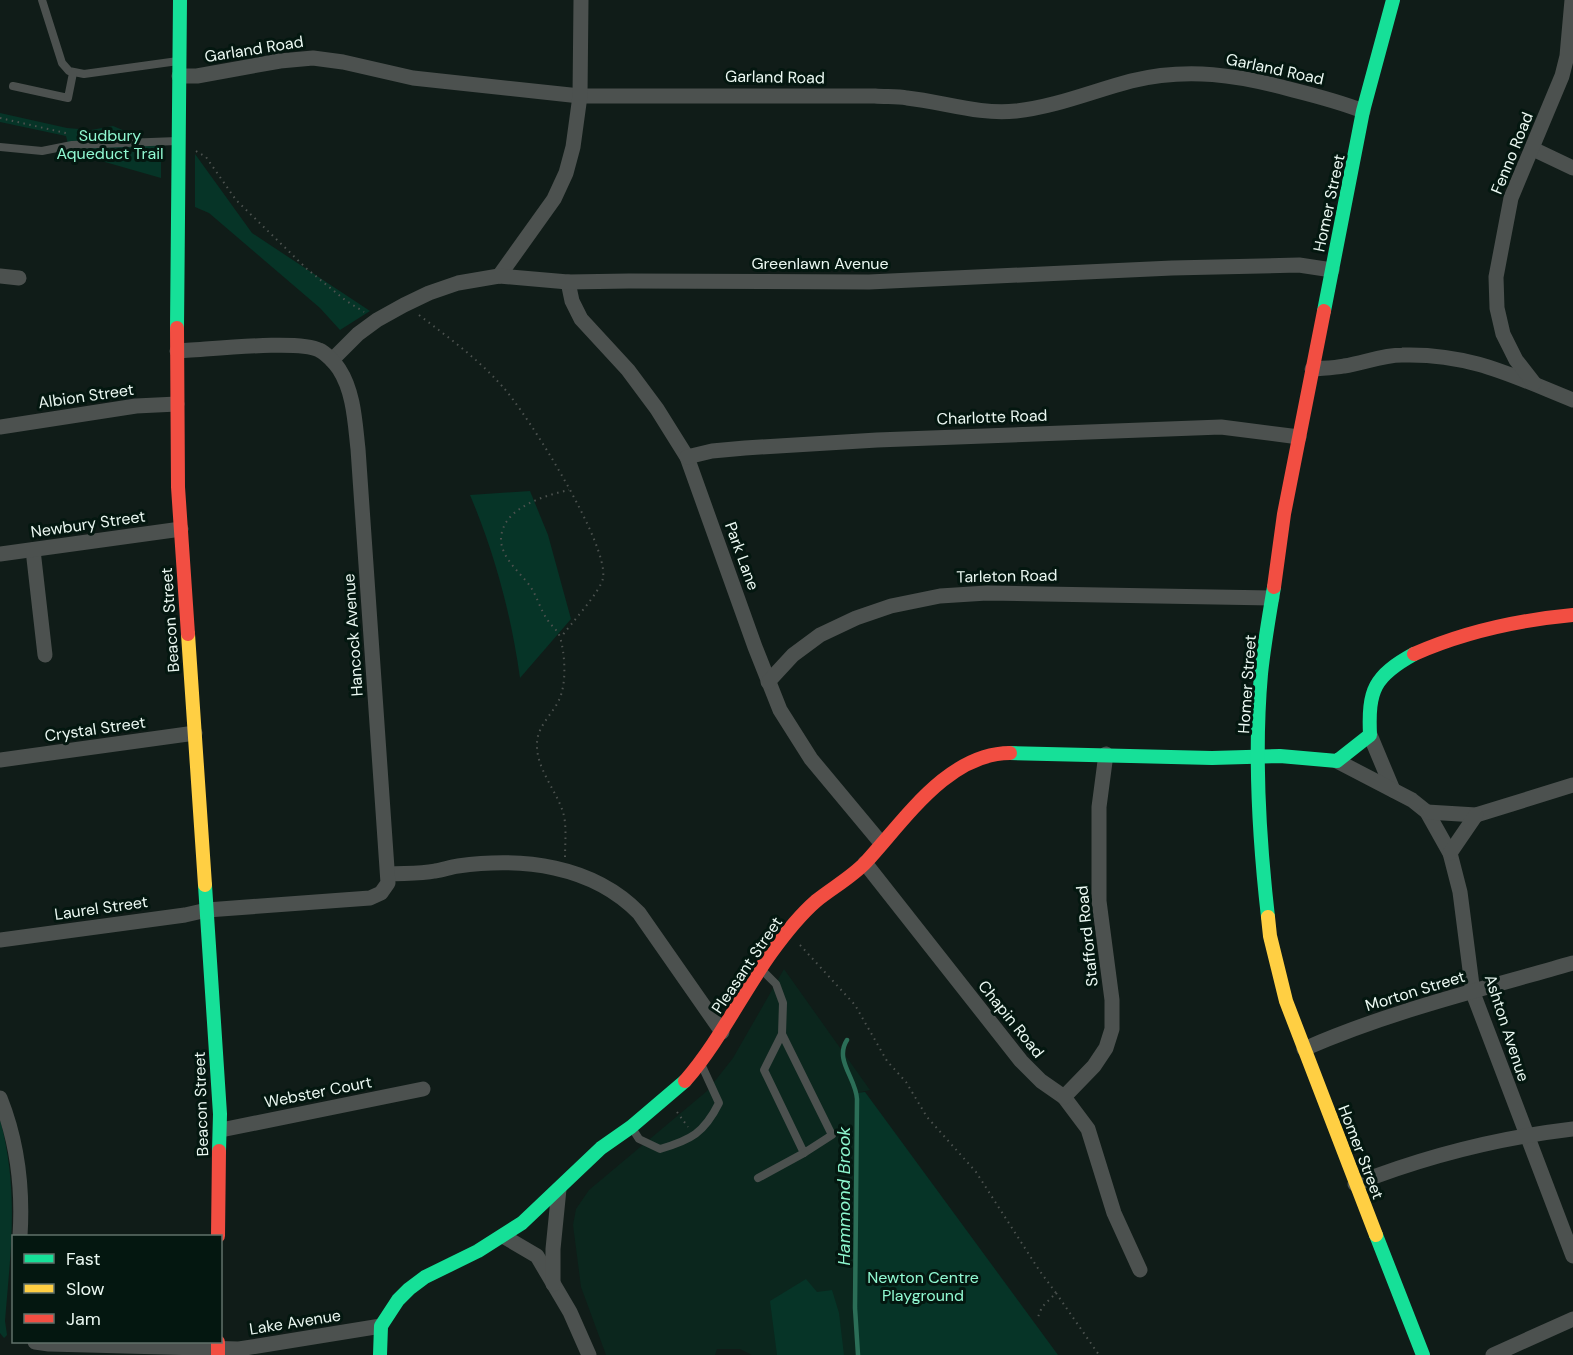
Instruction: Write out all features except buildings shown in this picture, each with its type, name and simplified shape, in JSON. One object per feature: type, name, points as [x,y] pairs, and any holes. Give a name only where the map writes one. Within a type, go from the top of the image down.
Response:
[{"type":"street","name":"Beacon Street","points":[[180,0],[177,404],[181,529],[220,1130],[218,1235]]},
{"type":"street","points":[[499,276],[554,199],[566,173],[573,147],[580,96],[581,0]]},
{"type":"street","name":"Homer Street","points":[[1393,0],[1364,111],[1284,514],[1261,674],[1258,757],[1264,880],[1270,936],[1286,1001],[1423,1355]]},
{"type":"street","name":"Fenno Road","points":[[1534,383],[1516,360],[1503,334],[1497,308],[1497,277],[1511,198],[1562,75],[1567,56],[1572,0]]},
{"type":"street","name":"Garland Road","points":[[179,68],[197,76],[280,61],[313,58],[343,62],[413,78],[580,96],[875,96],[907,98],[992,112],[1017,111],[1132,81],[1170,74],[1198,72],[1268,83],[1340,101],[1364,111]]},
{"type":"street","points":[[1533,149],[1573,168]]},
{"type":"street","name":"Greenlawn Avenue","points":[[332,360],[358,334],[404,305],[458,283],[499,276],[568,282],[869,282],[1172,268],[1299,265],[1332,270]]},
{"type":"street","points":[[0,276],[19,278]]},
{"type":"street","name":"Park Lane","points":[[568,282],[572,301],[581,320],[628,370],[657,409],[687,457],[780,710],[800,743],[881,843]]},
{"type":"street","points":[[177,351],[269,345],[304,346],[319,350],[332,360]]},
{"type":"street","points":[[1312,369],[1343,366],[1400,355],[1430,355],[1465,359],[1499,369],[1573,400]]},
{"type":"street","name":"Hancock Avenue","points":[[332,360],[343,375],[347,388],[354,414],[358,449],[389,874]]},
{"type":"street","name":"Albion Street","points":[[0,427],[136,406],[177,404]]},
{"type":"street","name":"Charlotte Road","points":[[687,457],[712,451],[745,448],[866,441],[1221,427],[1299,437]]},
{"type":"street","name":"Newbury Street","points":[[0,555],[181,529]]},
{"type":"street","points":[[33,550],[45,655]]},
{"type":"street","name":"Tarleton Road","points":[[768,682],[793,655],[820,635],[856,618],[891,606],[940,596],[987,593],[1272,598]]},
{"type":"street","points":[[1394,790],[1370,735],[1372,694],[1381,677],[1395,664],[1421,651],[1479,632],[1531,620],[1573,615]]},
{"type":"street","name":"Crystal Street","points":[[0,760],[195,733]]},
{"type":"street","points":[[1337,761],[1370,735]]},
{"type":"street","name":"Pleasant Street","points":[[381,1326],[398,1300],[409,1289],[425,1277],[503,1236],[522,1223],[601,1148],[676,1090],[701,1064],[761,969],[814,903],[865,863],[881,843],[944,778],[977,758],[999,753],[1212,758],[1280,756],[1337,761]]},
{"type":"street","name":"Stafford Road","points":[[1064,1097],[1094,1066],[1106,1048],[1112,1029],[1112,1000],[1098,889],[1099,807],[1106,754]]},
{"type":"street","name":"Ashton Avenue","points":[[1337,761],[1412,800],[1428,812],[1450,853],[1460,892],[1473,993],[1573,1256]]},
{"type":"street","points":[[1428,812],[1476,815],[1573,785]]},
{"type":"street","points":[[1450,853],[1476,815]]},
{"type":"street","points":[[207,910],[374,897],[387,886],[389,874],[425,873],[459,866],[510,863],[542,865],[605,886],[623,898],[639,913],[722,1032]]},
{"type":"street","name":"Chapin Road","points":[[865,863],[1021,1061],[1041,1082],[1064,1097],[1088,1129],[1114,1213],[1140,1270]]},
{"type":"street","name":"Laurel Street","points":[[0,940],[207,910]]},
{"type":"street","name":"Morton Street","points":[[1304,1049],[1342,1032],[1573,963]]},
{"type":"street","name":"Webster Court","points":[[220,1130],[423,1089]]},
{"type":"street","points":[[0,1098],[13,1137],[19,1170],[20,1235]]},
{"type":"street","points":[[1355,1184],[1405,1164],[1456,1149],[1573,1129]]},
{"type":"street","points":[[554,1284],[553,1249],[559,1189]]},
{"type":"street","points":[[503,1236],[537,1256],[570,1312],[589,1355]]},
{"type":"street","points":[[1493,1355],[1573,1319]]},
{"type":"street","points":[[380,1355],[381,1326]]},
{"type":"street","name":"Lake Avenue","points":[[44,1343],[247,1348],[381,1326]]},
{"type":"lane","points":[[42,0],[62,63],[74,73],[179,68]]},
{"type":"lane","points":[[13,86],[68,98],[74,73]]},
{"type":"lane","points":[[0,147],[42,151],[72,145],[178,141]]},
{"type":"lane","points":[[761,969],[776,984],[783,1003],[782,1034],[764,1071],[804,1153]]},
{"type":"lane","points":[[758,1178],[832,1135],[782,1034]]},
{"type":"lane","points":[[631,1127],[639,1139],[660,1149],[681,1143],[710,1122],[719,1103],[701,1064]]},
{"type":"path","points":[[0,118],[79,136]]},
{"type":"path","points":[[194,149],[206,157],[236,200],[307,268],[345,300],[377,320]]},
{"type":"path","points":[[404,305],[473,356],[504,388],[543,446],[582,513],[603,564],[603,578],[599,588],[560,638]]},
{"type":"path","points":[[565,871],[564,817],[536,747],[540,730],[562,693],[563,660],[560,638],[556,628],[545,616],[532,588],[508,559],[502,544],[501,533],[512,517],[524,506],[539,498],[569,490]]},
{"type":"path","points":[[797,943],[855,1005],[887,1061],[906,1082],[927,1117],[976,1172],[1039,1270],[1098,1355]]},
{"type":"path","points":[[675,1110],[689,1127]]},
{"type":"path","points":[[1038,1317],[1042,1307],[1056,1293]]},
{"type":"shaded area","points":[[784,969],[870,1090],[856,1093],[855,1308],[858,1355],[752,1355],[740,1349],[717,1349],[715,1355],[606,1355],[581,1287],[573,1225],[576,1209],[589,1190],[707,1091],[733,1058]]},
{"type":"green space","name":"Sudbury Aqueduct Trail","points":[[0,113],[67,128],[91,130],[113,126],[161,146],[161,178],[70,152],[66,136],[0,122]]},
{"type":"green space","name":"Sudbury Aqueduct Trail","points":[[195,154],[252,233],[370,311],[340,330],[320,308],[209,213],[195,207]]},
{"type":"green space","points":[[530,491],[548,535],[571,619],[520,678],[501,585],[470,495]]},
{"type":"green space","name":"Newton Centre Playground","points":[[865,1092],[1058,1355],[858,1355],[855,1308],[856,1093]]},
{"type":"green space","points":[[0,1119],[6,1145],[12,1195],[5,1321],[7,1335],[4,1338],[0,1333]]},
{"type":"green space","points":[[806,1279],[817,1292],[832,1290],[839,1313],[844,1355],[777,1355],[770,1301]]},
{"type":"waterway","name":"Hammond Brook","points":[[847,1040],[844,1047],[844,1062],[857,1099],[855,1308],[858,1355]]},
{"type":"traffic: fast","points":[[177,328],[180,0]]},
{"type":"traffic: fast","points":[[1324,311],[1363,111],[1393,0]]},
{"type":"traffic: fast","points":[[1268,917],[1260,826],[1258,734],[1261,674],[1274,587]]},
{"type":"traffic: fast","points":[[1010,753],[1212,758],[1280,756],[1337,761],[1370,735],[1372,695],[1382,677],[1414,654]]},
{"type":"traffic: fast","points":[[205,885],[220,1114],[219,1151]]},
{"type":"traffic: fast","points":[[380,1355],[381,1326],[398,1300],[409,1289],[425,1277],[478,1251],[522,1223],[601,1148],[631,1127],[685,1081]]},
{"type":"traffic: fast","points":[[1376,1235],[1423,1355]]},
{"type":"traffic: slow","points":[[188,634],[205,885]]},
{"type":"traffic: slow","points":[[1268,917],[1270,936],[1286,1001],[1376,1235]]},
{"type":"traffic: jam","points":[[1274,587],[1284,514],[1324,311]]},
{"type":"traffic: jam","points":[[177,328],[178,487],[188,634]]},
{"type":"traffic: jam","points":[[1414,654],[1452,639],[1492,628],[1573,615]]},
{"type":"traffic: jam","points":[[685,1081],[709,1050],[771,953],[804,912],[866,862],[912,809],[947,777],[967,764],[988,756],[1010,753]]},
{"type":"traffic: jam","points":[[218,1235],[219,1151]]},
{"type":"traffic: jam","points":[[218,1343],[218,1355]]}]
